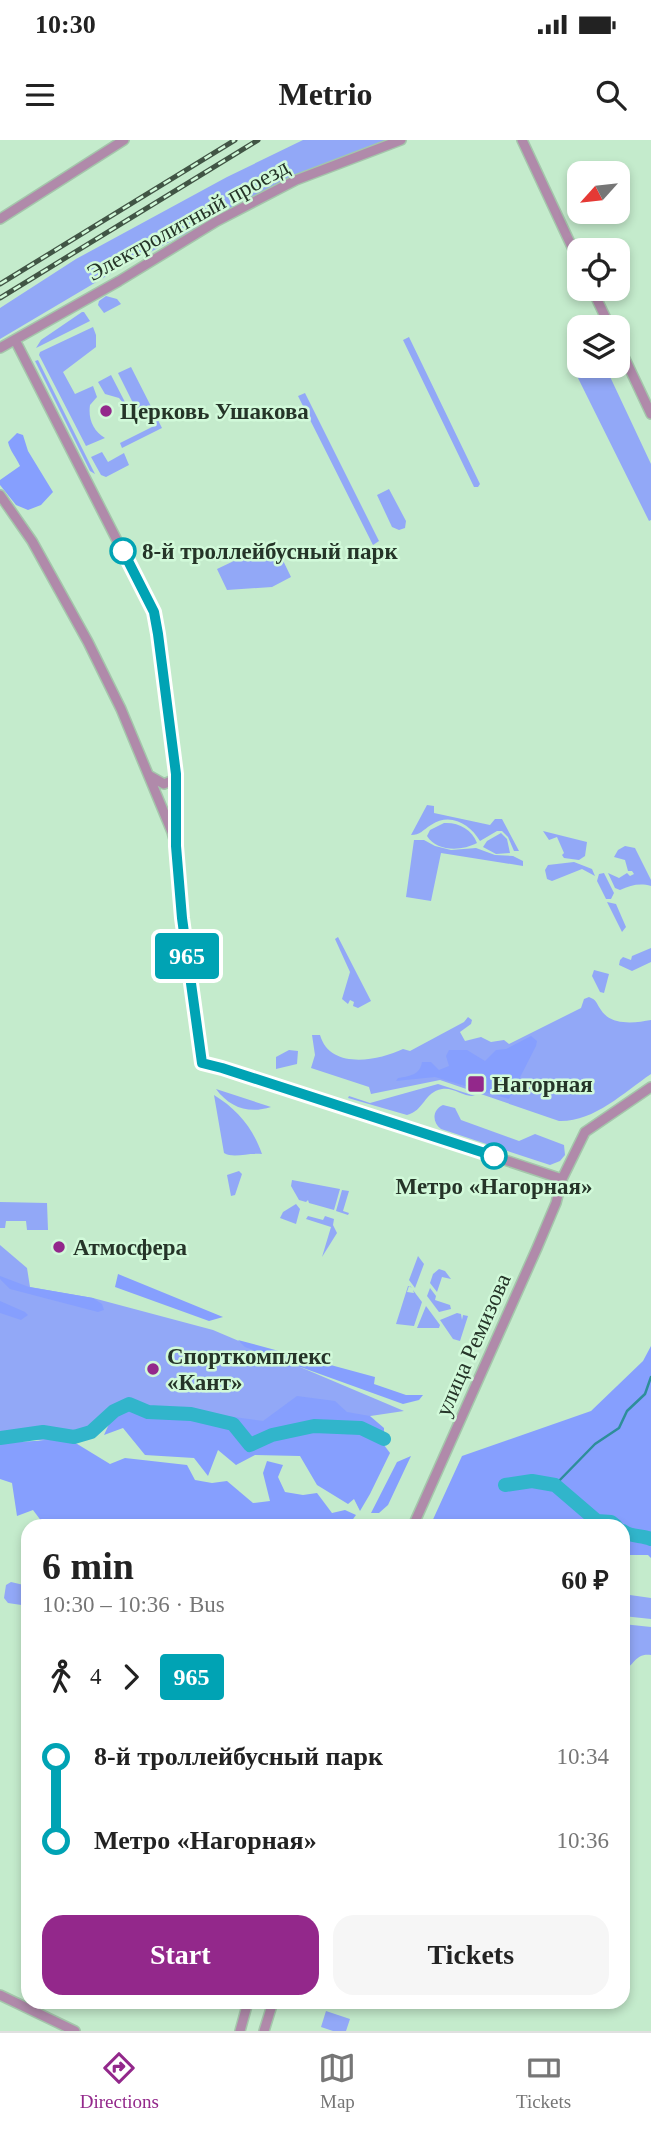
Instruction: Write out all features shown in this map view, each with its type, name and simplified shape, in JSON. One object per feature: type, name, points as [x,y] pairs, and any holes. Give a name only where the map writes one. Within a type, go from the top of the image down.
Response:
[{"type":"street","points":[[0,219],[124,140]]},
{"type":"street","name":"Электролитный проезд","points":[[0,348],[119,281],[217,221],[296,180],[401,140]]},
{"type":"street","points":[[522,140],[568,238]]},
{"type":"street","points":[[15,340],[154,612],[176,774],[176,846],[182,918],[202,1063],[562,1179]]},
{"type":"street","points":[[630,369],[651,414]]},
{"type":"street","points":[[0,495],[32,541],[88,642],[121,709],[176,846]]},
{"type":"street","points":[[147,772],[164,785],[173,780],[176,774]]},
{"type":"street","name":"улица Ремизова","points":[[416,1519],[537,1248],[556,1203],[562,1179],[585,1132],[651,1087]]},
{"type":"street","points":[[0,1995],[21,2005]]},
{"type":"street","points":[[29,2009],[75,2031]]},
{"type":"street","points":[[240,2031],[246,2009]]},
{"type":"street","points":[[264,2031],[271,2009]]},
{"type":"shaded area","points":[[303,140],[389,140],[293,177],[120,268],[0,339],[0,308],[76,259],[227,177]]},
{"type":"shaded area","points":[[106,296],[117,299],[121,304],[104,313],[98,305]]},
{"type":"shaded area","points":[[82,312],[90,321],[36,348],[41,340]]},
{"type":"shaded area","points":[[93,327],[96,347],[63,372],[75,394],[93,386],[97,397],[90,405],[90,415],[94,428],[105,438],[86,446],[39,355],[40,352]]},
{"type":"shaded area","points":[[409,337],[480,484],[478,487],[474,487],[403,340]]},
{"type":"shaded area","points":[[38,360],[95,474],[90,471],[35,361]]},
{"type":"shaded area","points":[[131,367],[162,428],[122,448],[120,443],[154,426],[146,412],[139,415],[118,373]]},
{"type":"shaded area","points":[[111,375],[125,405],[119,398],[105,394],[98,382]]},
{"type":"shaded area","points":[[578,378],[611,378],[651,464],[649,521]]},
{"type":"shaded area","points":[[305,393],[379,541],[373,545],[298,396]]},
{"type":"shaded area","points":[[17,433],[23,435],[28,451],[53,492],[41,505],[28,510],[16,505],[0,485],[0,480],[20,466],[8,442]]},
{"type":"shaded area","points":[[102,452],[108,462],[124,453],[129,465],[106,477],[101,475],[91,457]]},
{"type":"shaded area","points":[[389,489],[406,521],[405,528],[399,530],[392,527],[377,495]]},
{"type":"shaded area","points":[[274,542],[291,577],[272,587],[227,590],[217,569]]},
{"type":"shaded area","points":[[427,805],[434,806],[434,813],[490,825],[495,819],[502,819],[519,851],[514,851],[502,831],[480,841],[465,825],[452,820],[438,821],[411,835]]},
{"type":"shaded area","points":[[444,823],[464,827],[477,843],[457,849],[437,845],[427,836],[430,830]]},
{"type":"shaded area","points":[[543,831],[587,842],[585,856],[579,860],[564,858],[557,837],[549,840]]},
{"type":"shaded area","points":[[501,833],[507,839],[510,853],[496,854],[483,847],[487,841]]},
{"type":"shaded area","points":[[414,840],[424,840],[451,850],[476,848],[495,855],[513,856],[523,861],[523,866],[441,853],[431,901],[406,897]]},
{"type":"shaded area","points":[[625,846],[635,848],[651,880],[651,886],[636,885],[620,890],[615,888],[608,873],[619,878],[627,873],[630,876],[634,874],[628,871],[625,860],[614,857],[618,850]]},
{"type":"shaded area","points":[[574,862],[592,869],[595,876],[582,869],[552,881],[547,879],[545,870],[548,865]]},
{"type":"shaded area","points":[[604,873],[614,893],[611,899],[606,899],[597,881],[599,874]]},
{"type":"shaded area","points":[[607,902],[616,904],[626,927],[622,932]]},
{"type":"shaded area","points":[[338,937],[371,1001],[358,1008],[353,1006],[354,1002],[350,1000],[348,1004],[342,999],[350,972],[335,939]]},
{"type":"shaded area","points":[[651,948],[651,962],[632,971],[619,965],[623,957],[631,960],[632,956]]},
{"type":"shaded area","points":[[594,970],[609,974],[604,993],[600,992],[592,976]]},
{"type":"shaded area","points":[[589,997],[611,1019],[631,1022],[651,1020],[651,1074],[608,1105],[584,1117],[559,1121],[440,1080],[371,1094],[369,1087],[311,1068],[315,1055],[312,1035],[320,1035],[325,1046],[334,1054],[356,1060],[368,1059],[403,1049],[410,1051],[464,1022],[468,1017],[472,1020],[471,1024],[460,1032],[465,1041],[481,1037],[491,1042],[504,1040],[509,1044],[581,1008],[584,999]]},
{"type":"shaded area","points":[[531,1036],[537,1041],[536,1046],[509,1099],[435,1077],[396,1081],[417,1072],[422,1062],[431,1062],[439,1070],[449,1066],[446,1056],[449,1050],[467,1050],[485,1061],[496,1050],[506,1049]]},
{"type":"shaded area","points":[[289,1050],[298,1051],[297,1064],[276,1069],[276,1057]]},
{"type":"shaded area","points":[[438,1084],[475,1096],[442,1089],[431,1094],[417,1110],[407,1115],[348,1098],[349,1096],[370,1103]]},
{"type":"shaded area","points":[[216,1089],[271,1107],[255,1110],[240,1108],[227,1101]]},
{"type":"shaded area","points":[[214,1095],[230,1106],[243,1120],[262,1154],[224,1153]]},
{"type":"shaded area","points":[[443,1105],[455,1108],[461,1120],[519,1141],[535,1134],[564,1145],[565,1155],[560,1161],[550,1165],[441,1129],[434,1116]]},
{"type":"shaded area","points":[[239,1171],[242,1174],[235,1195],[231,1196],[227,1175]]},
{"type":"shaded area","points":[[292,1180],[340,1189],[334,1210],[309,1203],[308,1200],[299,1200],[291,1186]]},
{"type":"shaded area","points":[[342,1190],[349,1191],[343,1211],[349,1213],[348,1215],[336,1211]]},
{"type":"shaded area","points":[[0,1202],[47,1203],[48,1230],[27,1230],[26,1221],[6,1221],[5,1228],[0,1228]]},
{"type":"shaded area","points":[[296,1204],[300,1209],[296,1224],[280,1218],[283,1212]]},
{"type":"shaded area","points":[[308,1216],[323,1220],[325,1216],[334,1219],[333,1225],[337,1233],[322,1257],[331,1227],[306,1219]]},
{"type":"shaded area","name":"Спорткомплекс «Кант»","points":[[0,1245],[27,1268],[30,1287],[93,1298],[213,1330],[404,1411],[263,1432],[146,1408],[58,1444],[0,1432]]},
{"type":"shaded area","points":[[418,1256],[424,1264],[415,1288],[409,1280]]},
{"type":"shaded area","points":[[439,1269],[445,1271],[451,1279],[442,1277],[437,1292],[430,1283],[433,1274]]},
{"type":"shaded area","points":[[118,1274],[223,1317],[209,1321],[115,1287]]},
{"type":"shaded area","points":[[0,1276],[29,1287],[93,1298],[102,1304],[104,1310],[98,1312],[10,1289]]},
{"type":"shaded area","points":[[408,1286],[407,1292],[414,1293],[413,1290],[422,1302],[414,1326],[396,1324]]},
{"type":"shaded area","points":[[430,1288],[436,1296],[435,1300],[450,1305],[451,1309],[439,1312],[427,1296]]},
{"type":"shaded area","points":[[0,1301],[28,1315],[21,1320],[0,1313]]},
{"type":"shaded area","points":[[426,1306],[440,1325],[439,1328],[417,1328]]},
{"type":"shaded area","points":[[461,1314],[462,1320],[463,1315],[468,1316],[460,1341],[453,1339],[440,1320]]},
{"type":"shaded area","points":[[238,1340],[375,1377],[374,1384],[406,1395],[423,1395],[419,1400],[403,1404],[245,1347]]},
{"type":"shaded area","points":[[651,1346],[651,1558],[648,1555],[630,1555],[630,1519],[433,1519],[462,1456],[591,1411],[643,1361]]},
{"type":"shaded area","points":[[297,1396],[335,1401],[347,1412],[370,1416],[384,1428],[384,1445],[390,1453],[360,1511],[354,1499],[348,1504],[317,1485],[300,1456],[255,1455],[236,1465],[218,1450],[208,1476],[194,1458],[145,1455],[123,1428],[104,1435],[116,1409],[147,1405],[263,1421]]},
{"type":"shaded area","points":[[69,1439],[110,1464],[125,1458],[187,1465],[195,1480],[212,1483],[227,1481],[253,1503],[270,1501],[263,1473],[267,1461],[283,1465],[278,1477],[285,1492],[303,1495],[317,1493],[332,1513],[345,1510],[356,1515],[353,1519],[40,1519],[33,1510],[17,1516],[12,1483],[0,1479],[0,1443]]},
{"type":"shaded area","points":[[411,1456],[388,1505],[379,1513],[371,1513],[397,1462]]},
{"type":"shaded area","points":[[11,1582],[21,1584],[21,1605],[8,1603],[4,1598],[6,1585]]},
{"type":"shaded area","points":[[630,1595],[651,1598],[651,1619],[630,1617]]},
{"type":"shaded area","points":[[630,1625],[651,1627],[651,1655],[638,1658],[630,1666]]},
{"type":"shaded area","points":[[326,2011],[350,2019],[346,2031],[321,2027]]},
{"type":"waterway","points":[[555,1485],[595,1444],[619,1428],[627,1411],[645,1394],[651,1377]]},
{"type":"waterway","points":[[0,1438],[43,1432],[74,1437],[91,1432],[114,1411],[129,1404],[148,1412],[191,1414],[233,1424],[250,1445],[272,1435],[314,1426],[361,1428],[384,1439]]},
{"type":"waterway","points":[[505,1485],[532,1481],[555,1485],[595,1519]]},
{"type":"waterway","points":[[630,1534],[651,1539]]},
{"type":"railway","points":[[0,284],[235,140]]},
{"type":"railway","points":[[0,298],[258,140]]},
{"type":"bus line","name":"965","points":[[123,551],[154,612],[158,634],[176,774],[176,846],[182,918],[202,1063],[494,1156]]},
{"type":"place","name":"Церковь Ушакова","points":[[106,411]]},
{"type":"place","name":"8-й троллейбусный парк","points":[[123,551]]},
{"type":"place","name":"Нагорная","points":[[476,1084]]},
{"type":"place","name":"Метро «Нагорная»","points":[[494,1156]]},
{"type":"place","name":"Атмосфера","points":[[59,1247]]},
{"type":"place","name":"Спорткомплекс «Кант»","points":[[153,1369]]}]
